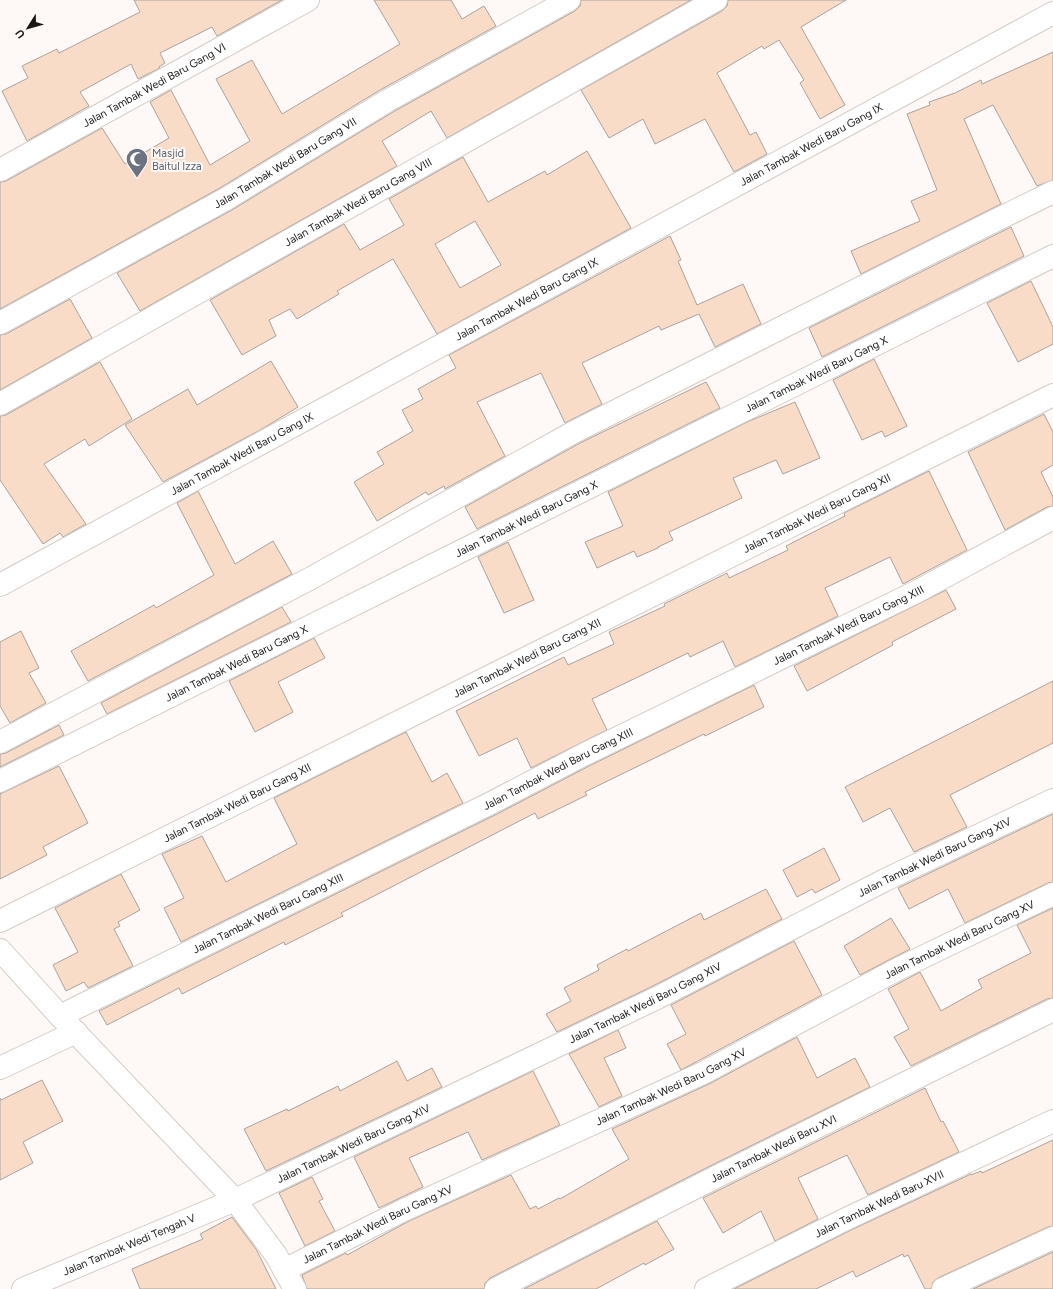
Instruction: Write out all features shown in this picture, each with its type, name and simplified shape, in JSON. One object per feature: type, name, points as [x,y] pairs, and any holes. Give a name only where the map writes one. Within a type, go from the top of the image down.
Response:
[{"type":"street","name":"Jalan Tambak Wedi Baru Gang VI","points":[[0,170],[308,0]]},
{"type":"street","name":"Jalan Tambak Wedi Baru Gang VII","points":[[0,323],[226,199],[387,100],[481,50],[569,0]]},
{"type":"street","name":"Jalan Tambak Wedi Baru Gang VIII","points":[[0,404],[716,0]]},
{"type":"street","name":"Jalan Tambak Wedi Baru Gang IX","points":[[0,585],[1053,13]]},
{"type":"street","points":[[0,742],[313,578],[574,432],[1053,192]]},
{"type":"street","name":"Jalan Tambak Wedi Baru Gang X","points":[[0,781],[1053,256]]},
{"type":"street","name":"Jalan Tambak Wedi Baru Gang XII","points":[[0,921],[1053,394]]},
{"type":"street","name":"Jalan Tambak Wedi Baru Gang XIII","points":[[60,1016],[479,809],[585,754],[918,591],[1053,518]]},
{"type":"street","name":"Jalan Tambak Wedi Baru Gang XIV","points":[[235,1200],[657,998],[885,880],[1053,800]]},
{"type":"street","name":"Jalan Tambak Wedi Baru Gang XV","points":[[284,1270],[404,1210],[703,1073],[900,968],[1053,894]]},
{"type":"street","points":[[0,950],[60,1016],[235,1200],[276,1255],[294,1289]]},
{"type":"street","name":"Jalan Tambak Wedi Baru XVI","points":[[496,1289],[716,1177],[1053,1010]]},
{"type":"street","points":[[0,1068],[76,1032]]},
{"type":"street","name":"Jalan Tambak Wedi Baru XVII","points":[[706,1289],[846,1219],[1053,1121]]},
{"type":"street","name":"Jalan Tambak Wedi Tengah V","points":[[23,1289],[235,1200]]},
{"type":"street","points":[[944,1289],[1053,1238]]},
{"type":"building","points":[[134,0],[282,0],[217,36],[212,27],[160,53],[165,63],[159,67],[160,68],[138,79],[131,64],[80,92],[89,106],[27,141],[2,91],[28,78],[22,66],[57,49],[59,53],[140,12]]},
{"type":"building","points":[[374,0],[451,0],[462,19],[484,6],[496,26],[380,90],[220,188],[0,309],[0,182],[6,181],[102,128],[125,164],[169,138],[150,102],[171,90],[210,165],[250,141],[216,79],[252,60],[282,114],[400,44]]},
{"type":"building","points":[[581,0],[691,0],[447,138],[431,111],[382,141],[397,166],[140,311],[117,273],[232,210],[393,112],[575,11],[580,6]]},
{"type":"building","points":[[728,0],[846,0],[801,27],[845,105],[820,119],[800,83],[804,80],[779,40],[764,49],[762,46],[717,73],[750,135],[756,132],[767,154],[734,172],[705,119],[655,144],[643,119],[609,138],[581,90],[722,11],[727,6]]},
{"type":"building","points":[[1053,52],[1053,180],[1037,186],[993,105],[964,119],[1001,204],[861,274],[851,251],[920,221],[911,201],[937,190],[907,114],[930,105],[929,102],[955,93],[981,80],[982,84]]},
{"type":"building","points":[[587,151],[631,228],[437,334],[393,259],[337,291],[339,294],[297,319],[290,309],[269,320],[276,336],[242,355],[210,300],[344,224],[360,250],[404,225],[389,199],[463,157],[488,202],[545,171],[547,175]],"holes":[[[475,221],[501,265],[460,288],[435,244]]]},
{"type":"building","points":[[1011,227],[1024,256],[822,357],[809,328]]},
{"type":"building","points":[[670,236],[681,260],[678,261],[697,305],[743,284],[761,324],[715,347],[699,314],[661,330],[659,326],[582,363],[602,404],[565,423],[541,373],[477,402],[505,456],[445,489],[444,486],[428,495],[426,492],[377,521],[354,482],[384,464],[377,452],[413,431],[402,410],[423,399],[418,389],[456,368],[449,355]]},
{"type":"building","points":[[1031,281],[1053,327],[1053,344],[1018,362],[987,303]]},
{"type":"building","points":[[70,299],[92,338],[0,390],[0,335],[6,334]]},
{"type":"building","points":[[874,359],[907,426],[885,437],[882,431],[862,440],[833,380]]},
{"type":"building","points":[[271,361],[298,407],[262,429],[163,482],[125,425],[188,389],[197,405]]},
{"type":"building","points":[[100,362],[132,419],[89,446],[85,439],[44,464],[86,524],[63,537],[60,533],[43,544],[0,480],[0,416],[6,415]]},
{"type":"building","points":[[706,382],[720,408],[477,529],[465,507],[580,443]]},
{"type":"building","points":[[795,402],[820,458],[783,474],[776,460],[733,478],[742,498],[669,532],[673,540],[658,548],[637,557],[634,551],[597,568],[585,542],[623,526],[608,492],[747,422]]},
{"type":"building","points":[[1044,414],[1053,432],[1053,465],[1041,472],[1053,497],[1053,506],[1047,507],[1005,530],[968,452]]},
{"type":"building","points":[[929,471],[967,550],[903,584],[890,557],[825,588],[838,616],[735,667],[723,641],[690,657],[688,653],[592,699],[607,730],[531,768],[517,738],[479,756],[456,711],[564,657],[568,665],[614,644],[609,632],[665,606],[664,604],[727,573],[729,578],[788,550],[786,546],[845,516],[844,513]]},
{"type":"building","points":[[198,491],[235,564],[273,541],[292,574],[88,681],[71,651],[154,605],[156,608],[214,575],[177,503]]},
{"type":"building","points":[[508,542],[534,600],[504,613],[478,557]]},
{"type":"building","points":[[946,590],[956,609],[892,642],[893,645],[807,691],[794,666]]},
{"type":"building","points":[[282,607],[291,622],[107,714],[101,703]]},
{"type":"building","points":[[21,631],[39,668],[29,673],[46,703],[10,723],[0,706],[0,642]]},
{"type":"building","points":[[314,638],[325,658],[278,682],[293,712],[255,732],[229,681]]},
{"type":"building","points":[[1053,681],[1053,743],[950,795],[967,827],[914,852],[890,808],[863,822],[845,787]]},
{"type":"building","points":[[754,685],[764,707],[705,736],[704,734],[585,792],[587,795],[538,819],[535,813],[341,913],[343,916],[285,945],[284,942],[182,994],[179,988],[107,1025],[99,1011],[499,813],[591,765]]},
{"type":"building","points":[[59,725],[64,735],[0,767],[0,754],[6,753]]},
{"type":"building","points":[[406,732],[432,782],[447,773],[463,803],[181,942],[164,908],[184,898],[162,854],[202,836],[226,882],[297,844],[274,798]]},
{"type":"building","points":[[59,766],[88,823],[43,847],[47,855],[0,879],[0,794]]},
{"type":"building","points":[[1053,814],[1053,882],[1048,883],[965,923],[948,889],[909,909],[898,888]]},
{"type":"building","points":[[824,848],[840,880],[815,893],[812,889],[797,897],[783,870]]},
{"type":"building","points":[[121,874],[140,910],[118,922],[120,926],[114,929],[133,966],[88,988],[84,982],[66,991],[53,965],[78,952],[55,908]]},
{"type":"building","points":[[766,889],[782,919],[651,987],[557,1032],[546,1014],[571,1001],[564,988],[599,970],[597,965],[627,949],[628,951],[701,913],[704,920]]},
{"type":"building","points":[[1053,908],[1053,998],[1047,999],[911,1066],[894,1037],[909,1029],[888,989],[920,972],[941,1011],[982,988],[978,980],[1031,953],[1017,925]]},
{"type":"building","points":[[891,918],[910,949],[860,975],[844,946]]},
{"type":"building","points":[[794,941],[822,995],[681,1070],[667,1044],[686,1034],[671,1005]]},
{"type":"building","points":[[618,1030],[626,1048],[604,1058],[622,1096],[599,1107],[569,1054]]},
{"type":"building","points":[[797,1037],[817,1078],[855,1058],[870,1087],[710,1166],[490,1278],[485,1283],[484,1289],[307,1289],[302,1275],[346,1253],[347,1255],[409,1221],[511,1175],[530,1209],[536,1206],[538,1209],[559,1198],[560,1199],[629,1159],[612,1129],[709,1084]]},
{"type":"building","points":[[397,1061],[407,1081],[432,1068],[442,1087],[266,1171],[244,1129],[287,1109],[288,1111],[338,1086],[340,1091]]},
{"type":"building","points":[[533,1071],[560,1125],[482,1160],[468,1132],[409,1158],[423,1187],[379,1208],[354,1157]]},
{"type":"building","points":[[42,1080],[63,1121],[23,1142],[33,1163],[0,1180],[0,1098],[1,1100]]},
{"type":"building","points":[[925,1088],[941,1122],[943,1121],[959,1152],[868,1195],[847,1155],[798,1178],[818,1219],[775,1241],[761,1211],[723,1233],[703,1198]]},
{"type":"building","points":[[1053,1140],[1053,1226],[938,1278],[933,1282],[931,1289],[925,1289],[908,1255],[904,1257],[903,1254],[856,1277],[853,1271],[816,1289],[734,1289],[851,1230],[971,1174],[981,1171],[982,1173]]},
{"type":"building","points":[[312,1177],[323,1199],[319,1201],[335,1231],[305,1246],[279,1193]]},
{"type":"building","points":[[232,1217],[256,1249],[276,1289],[140,1289],[132,1269],[203,1239],[200,1234]]},
{"type":"building","points":[[657,1221],[674,1249],[645,1265],[644,1263],[596,1289],[524,1289]]},
{"type":"building","points":[[1053,1252],[1053,1289],[973,1289]]},
{"type":"place","name":"Masjid Baitul Izza","points":[[137,178]]}]
